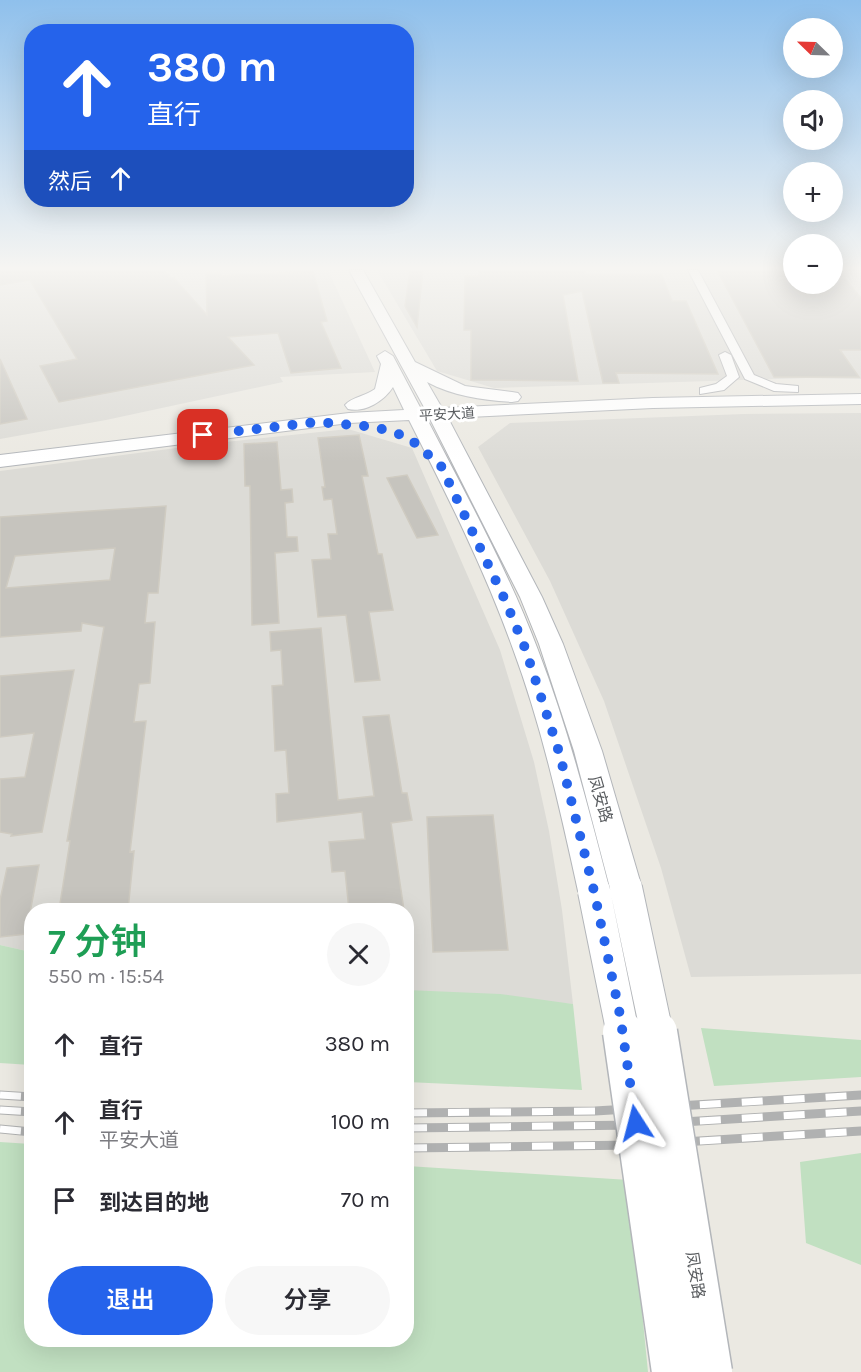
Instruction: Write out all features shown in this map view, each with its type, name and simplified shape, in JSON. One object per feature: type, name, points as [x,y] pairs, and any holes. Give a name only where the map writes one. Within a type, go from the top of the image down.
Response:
[{"type":"street","name":"凤安路","points":[[381,334],[424,410],[463,464],[531,597],[551,644],[588,751],[610,890],[620,1015],[672,1372]]},
{"type":"street","name":"凤安路","points":[[385,334],[399,364]]},
{"type":"street","points":[[704,391],[728,383],[733,377],[732,370],[714,334]]},
{"type":"street","points":[[727,334],[749,376],[774,387],[794,389]]},
{"type":"street","points":[[354,405],[369,400],[384,391],[399,364],[455,390],[531,404]]},
{"type":"street","name":"平安大道","points":[[0,461],[424,410],[704,391],[861,389]]},
{"type":"street","name":"平安大道","points":[[531,404],[861,399]]},
{"type":"street","points":[[463,464],[470,433],[490,419],[531,404]]},
{"type":"street","name":"平安大道","points":[[0,447],[177,422],[354,405],[424,410]]},
{"type":"street","name":"凤安路","points":[[424,410],[441,466],[505,600],[525,648],[559,752],[654,1014],[712,1372]]},
{"type":"street","points":[[318,422],[375,427],[404,436],[441,466]]},
{"type":"shaded area","points":[[0,334],[358,334],[375,372],[280,377],[283,382],[106,420],[0,439]]},
{"type":"shaded area","points":[[415,334],[861,334],[861,379],[807,378],[494,388],[437,371]]},
{"type":"shaded area","points":[[861,413],[861,974],[691,977],[661,868],[604,701],[550,581],[478,447],[510,423],[744,414]]},
{"type":"shaded area","points":[[348,429],[412,448],[500,650],[534,762],[549,831],[562,910],[573,1004],[414,994],[414,903],[24,903],[24,950],[0,945],[0,471],[207,444]]},
{"type":"green space","points":[[0,945],[24,950],[24,1065],[0,1063]]},
{"type":"green space","points":[[414,990],[500,994],[573,1004],[582,1090],[414,1082]]},
{"type":"green space","points":[[701,1028],[861,1040],[861,1077],[714,1086]]},
{"type":"green space","points":[[0,1142],[24,1144],[24,1347],[414,1347],[414,1166],[629,1180],[648,1372],[0,1372]]},
{"type":"green space","points":[[861,1153],[861,1265],[806,1243],[800,1162]]},
{"type":"building","points":[[62,334],[265,334],[228,337],[254,365],[59,402],[40,366],[77,359]]},
{"type":"building","points":[[278,334],[326,334],[341,368],[291,373]]},
{"type":"building","points":[[471,334],[570,334],[578,381],[471,380]]},
{"type":"building","points":[[592,334],[700,334],[718,374],[616,373],[619,383],[603,383]]},
{"type":"building","points":[[751,334],[861,334],[861,350],[840,350],[859,377],[774,377]]},
{"type":"building","points":[[0,359],[27,419],[0,424]]},
{"type":"building","points":[[359,435],[368,476],[362,476],[378,554],[382,554],[393,610],[369,612],[380,680],[355,682],[346,615],[318,617],[312,560],[331,559],[328,534],[337,534],[332,499],[324,500],[322,487],[325,487],[318,438]]},
{"type":"building","points":[[277,442],[281,490],[292,489],[293,502],[285,503],[287,537],[297,537],[298,551],[275,553],[279,623],[252,625],[250,486],[245,486],[244,444]]},
{"type":"building","points":[[407,475],[438,535],[417,538],[387,478]]},
{"type":"building","points":[[166,506],[158,593],[148,593],[145,623],[155,622],[150,683],[139,684],[134,722],[146,721],[130,852],[134,851],[129,903],[60,903],[70,841],[67,841],[104,627],[82,623],[81,631],[0,637],[0,517]],"holes":[[[115,548],[110,580],[6,588],[15,556]]]},
{"type":"building","points":[[321,628],[338,800],[374,796],[363,717],[389,715],[402,793],[407,793],[412,820],[391,823],[403,903],[348,903],[345,871],[332,872],[329,842],[365,839],[362,812],[277,822],[276,794],[289,793],[286,750],[275,751],[272,686],[283,685],[281,650],[271,651],[270,632]]},
{"type":"building","points":[[74,670],[42,832],[11,836],[12,834],[0,832],[0,779],[25,777],[34,733],[0,737],[0,676]]},
{"type":"building","points":[[493,815],[508,950],[433,952],[427,817]]},
{"type":"building","points":[[39,865],[32,903],[24,903],[24,934],[0,937],[0,900],[7,868]]},
{"type":"railway","points":[[0,1095],[24,1096]]},
{"type":"railway","points":[[414,1113],[595,1111],[861,1095]]},
{"type":"railway","points":[[0,1110],[24,1112]]},
{"type":"railway","points":[[414,1128],[634,1125],[861,1111]]},
{"type":"railway","points":[[0,1129],[24,1131]]},
{"type":"railway","points":[[414,1148],[634,1145],[861,1131]]},
{"type":"route","points":[[203,435],[318,422],[375,427],[408,437],[441,466],[505,600],[525,648],[559,752],[594,891],[620,1015],[636,1123]]}]
